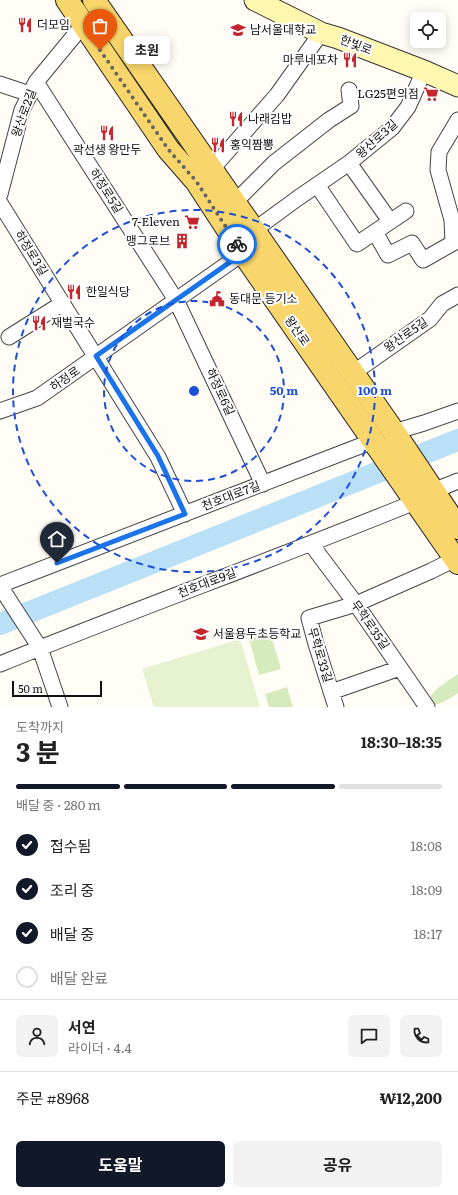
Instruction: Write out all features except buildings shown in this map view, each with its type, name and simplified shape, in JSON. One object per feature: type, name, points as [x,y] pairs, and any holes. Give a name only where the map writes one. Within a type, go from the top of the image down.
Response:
[{"type":"main road","name":"왕산로","points":[[67,0],[168,149],[196,181],[243,253],[374,443],[420,490]]},
{"type":"main road","name":"왕산로","points":[[94,0],[396,434],[420,490]]},
{"type":"main road","points":[[420,490],[458,528]]},
{"type":"main road","points":[[420,490],[457,561]]},
{"type":"street","name":"한빛로","points":[[255,0],[321,33],[424,71],[458,86]]},
{"type":"street","name":"왕산로2길","points":[[0,194],[3,174],[22,110],[33,88],[83,25]]},
{"type":"street","points":[[212,169],[277,94],[321,33]]},
{"type":"street","name":"왕산로3길","points":[[254,231],[349,163],[392,128],[408,107],[424,71]]},
{"type":"street","points":[[0,84],[33,88]]},
{"type":"street","name":"하정로5길","points":[[33,88],[176,300]]},
{"type":"street","points":[[234,203],[274,163],[329,120],[351,106],[349,90]]},
{"type":"street","points":[[375,232],[388,255],[412,243],[423,260],[453,243],[452,220],[438,170],[439,152],[458,120]]},
{"type":"street","name":"왕산로3길","points":[[349,163],[390,221]]},
{"type":"street","points":[[317,185],[357,244],[406,211]]},
{"type":"street","name":"하정로3길","points":[[0,203],[158,456],[185,514]]},
{"type":"street","name":"하정로","points":[[0,411],[37,398],[243,253]]},
{"type":"street","name":"왕산로5길","points":[[353,373],[430,319],[442,304],[458,295]]},
{"type":"street","name":"하정로6길","points":[[176,300],[263,484]]},
{"type":"street","points":[[9,337],[62,303]]},
{"type":"street","points":[[396,434],[458,411]]},
{"type":"street","name":"천호대로7길","points":[[1,587],[185,514],[374,443]]},
{"type":"street","name":"천호대로9길","points":[[0,664],[38,644],[311,544],[420,490],[458,481]]},
{"type":"street","name":"무학로35길","points":[[311,544],[356,604],[427,707]]},
{"type":"street","points":[[356,604],[457,561]]},
{"type":"street","points":[[1,587],[38,644],[60,707]]},
{"type":"street","name":"무학로33길","points":[[336,707],[309,618],[356,604]]},
{"type":"street","name":"무학로33길","points":[[332,692],[400,668]]},
{"type":"green space","points":[[269,629],[281,669],[259,675],[248,636]]},
{"type":"green space","points":[[240,639],[260,707],[154,707],[142,669]]},
{"type":"green space","points":[[458,674],[458,693],[441,703],[435,705],[432,704],[430,697],[433,693]]},
{"type":"green space","points":[[287,687],[293,707],[269,707],[265,694]]},
{"type":"waterway","points":[[0,624],[458,440]]},
{"type":"way so far","points":[[100,50],[168,149],[196,181],[237,244]]},
{"type":"place","name":"더모임","points":[[25,25]]},
{"type":"place","name":"남서울대학교","points":[[238,30]]},
{"type":"place","name":"초원","points":[[100,50]]},
{"type":"place","name":"마루네포차","points":[[350,60]]},
{"type":"place","name":"LG25편의점","points":[[431,94]]},
{"type":"place","name":"나래김밥","points":[[236,119]]},
{"type":"place","name":"곽선생 왕만두","points":[[107,133]]},
{"type":"place","name":"홍익짬뽕","points":[[218,145]]},
{"type":"place","name":"7-Eleven","points":[[192,222]]},
{"type":"place","name":"맹그로브","points":[[182,241]]},
{"type":"place","name":"한일식당","points":[[74,292]]},
{"type":"place","name":"동대문 등기소","points":[[217,299]]},
{"type":"place","name":"재벌국수","points":[[39,323]]},
{"type":"place","name":"서울용두초등학교","points":[[201,634]]},
{"type":"route","points":[[57,563],[185,514],[158,456],[96,356],[243,253],[237,244]]}]
